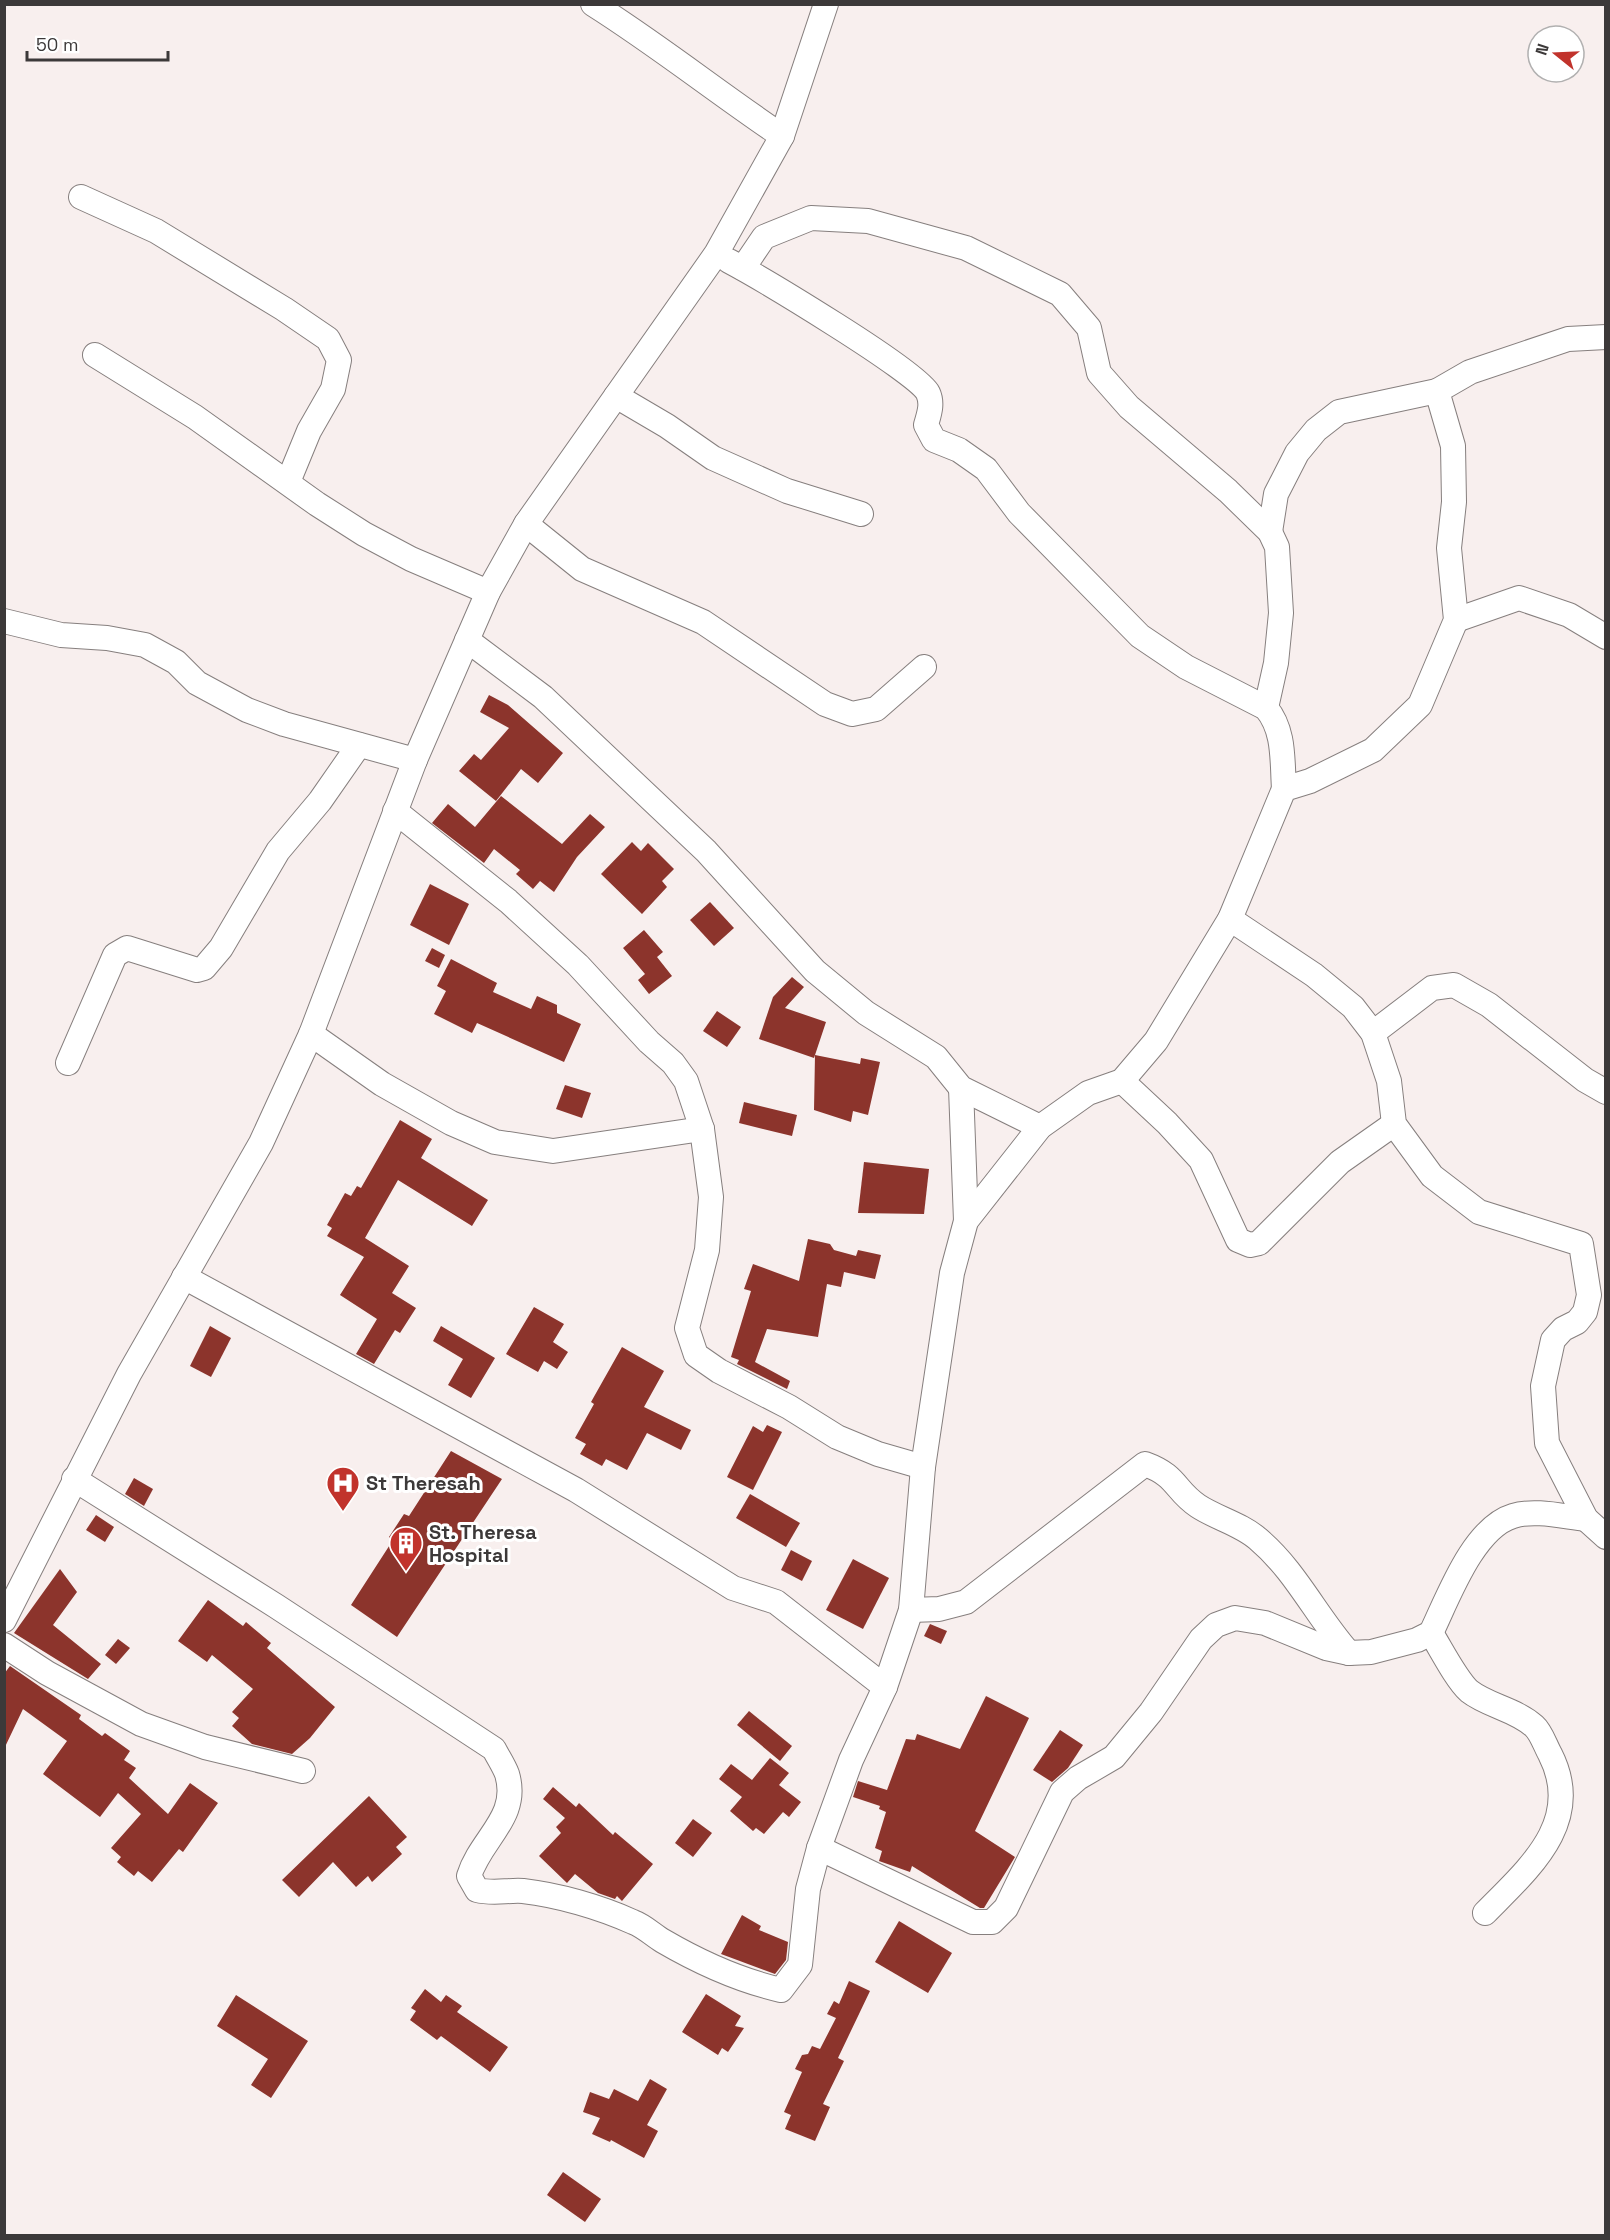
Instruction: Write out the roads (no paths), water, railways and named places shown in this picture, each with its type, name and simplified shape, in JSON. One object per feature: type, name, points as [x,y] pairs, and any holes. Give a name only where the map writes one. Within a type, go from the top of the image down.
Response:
[{"type":"street","points":[[592,4],[682,63],[729,100],[782,136]]},
{"type":"street","points":[[6,1611],[74,1479],[184,1276],[261,1143],[311,1034],[415,760],[488,592],[526,524],[716,254],[782,136],[826,4]]},
{"type":"street","points":[[81,197],[156,231],[284,309],[328,339],[339,360],[333,389],[309,431],[288,482]]},
{"type":"street","points":[[743,268],[764,237],[811,218],[868,221],[966,248],[1060,294],[1089,328],[1099,373],[1106,381],[1149,426],[1228,491],[1270,532],[1277,547],[1281,613],[1276,663],[1266,708]]},
{"type":"street","points":[[716,254],[743,268],[901,369],[927,392],[931,405],[926,424],[934,440],[959,450],[986,469],[1019,513],[1140,636],[1186,667],[1266,708],[1280,732],[1284,789],[1230,919],[1156,1041],[1122,1081],[1088,1093],[1040,1127],[966,1221]]},
{"type":"street","points":[[1270,532],[1276,494],[1297,453],[1316,430],[1339,412],[1437,391],[1470,372],[1568,339],[1605,337]]},
{"type":"street","points":[[95,355],[195,417],[364,534],[411,559],[488,592]]},
{"type":"street","points":[[1284,789],[1310,781],[1373,750],[1420,705],[1456,620],[1449,548],[1454,502],[1453,446],[1437,391]]},
{"type":"street","points":[[616,396],[667,426],[713,458],[787,491],[861,514]]},
{"type":"street","points":[[526,524],[582,569],[703,622],[825,704],[852,714],[876,709],[924,667]]},
{"type":"street","points":[[1456,620],[1519,598],[1569,615],[1605,637]]},
{"type":"street","points":[[4,621],[61,635],[106,638],[145,645],[176,662],[197,683],[247,710],[284,724],[415,760]]},
{"type":"street","points":[[467,640],[543,697],[706,851],[815,971],[866,1013],[936,1057],[961,1088],[1040,1127]]},
{"type":"street","points":[[68,1063],[115,955],[127,948],[197,970],[204,968],[221,948],[278,851],[320,801],[359,745]]},
{"type":"street","points":[[395,811],[508,901],[578,965],[649,1042],[673,1063],[686,1081],[702,1129],[711,1197],[707,1250],[687,1328],[696,1355],[719,1371],[789,1407],[837,1437],[878,1454],[923,1467]]},
{"type":"street","points":[[1230,919],[1314,975],[1353,1007],[1373,1033],[1389,1081],[1394,1124],[1432,1176],[1479,1212],[1581,1244],[1589,1295],[1585,1312],[1577,1322],[1563,1329],[1552,1340],[1544,1386],[1547,1443],[1586,1519],[1605,1537]]},
{"type":"street","points":[[1373,1033],[1432,988],[1454,985],[1489,1005],[1585,1080],[1605,1092]]},
{"type":"street","points":[[311,1034],[382,1084],[451,1123],[495,1142],[553,1151],[702,1129]]},
{"type":"street","points":[[1122,1081],[1167,1123],[1201,1160],[1238,1240],[1250,1245],[1259,1243],[1340,1162],[1394,1124]]},
{"type":"street","points":[[74,1479],[276,1606],[494,1749],[507,1775],[509,1810],[474,1860],[469,1876],[477,1890],[494,1894],[521,1891],[586,1906],[635,1922],[664,1942],[707,1963],[764,1986],[781,1990],[800,1965],[808,1888],[819,1848],[851,1760],[885,1687],[911,1610],[923,1467],[952,1273],[966,1221],[961,1088]]},
{"type":"street","points":[[184,1276],[576,1490],[733,1588],[776,1602],[885,1687]]},
{"type":"street","points":[[911,1610],[939,1609],[966,1602],[1145,1464],[1162,1470],[1197,1506],[1257,1538],[1293,1574],[1335,1637],[1349,1653]]},
{"type":"street","points":[[819,1848],[973,1922],[992,1922],[1006,1908],[1062,1792],[1078,1778],[1114,1757],[1151,1712],[1201,1639],[1216,1625],[1235,1618],[1265,1623],[1326,1648],[1349,1653],[1371,1652],[1417,1640],[1431,1633],[1475,1547],[1494,1525],[1515,1515],[1545,1514],[1586,1519]]},
{"type":"street","points":[[1431,1633],[1469,1691],[1519,1715],[1536,1728],[1558,1770],[1561,1802],[1553,1834],[1531,1867],[1485,1913]]},
{"type":"street","points":[[4,1645],[20,1653],[47,1673],[141,1724],[205,1747],[303,1771]]},
{"type":"place","name":"St Theresah","points":[[343,1512]]},
{"type":"place","name":"St. Theresa Hospital","points":[[406,1572]]}]
